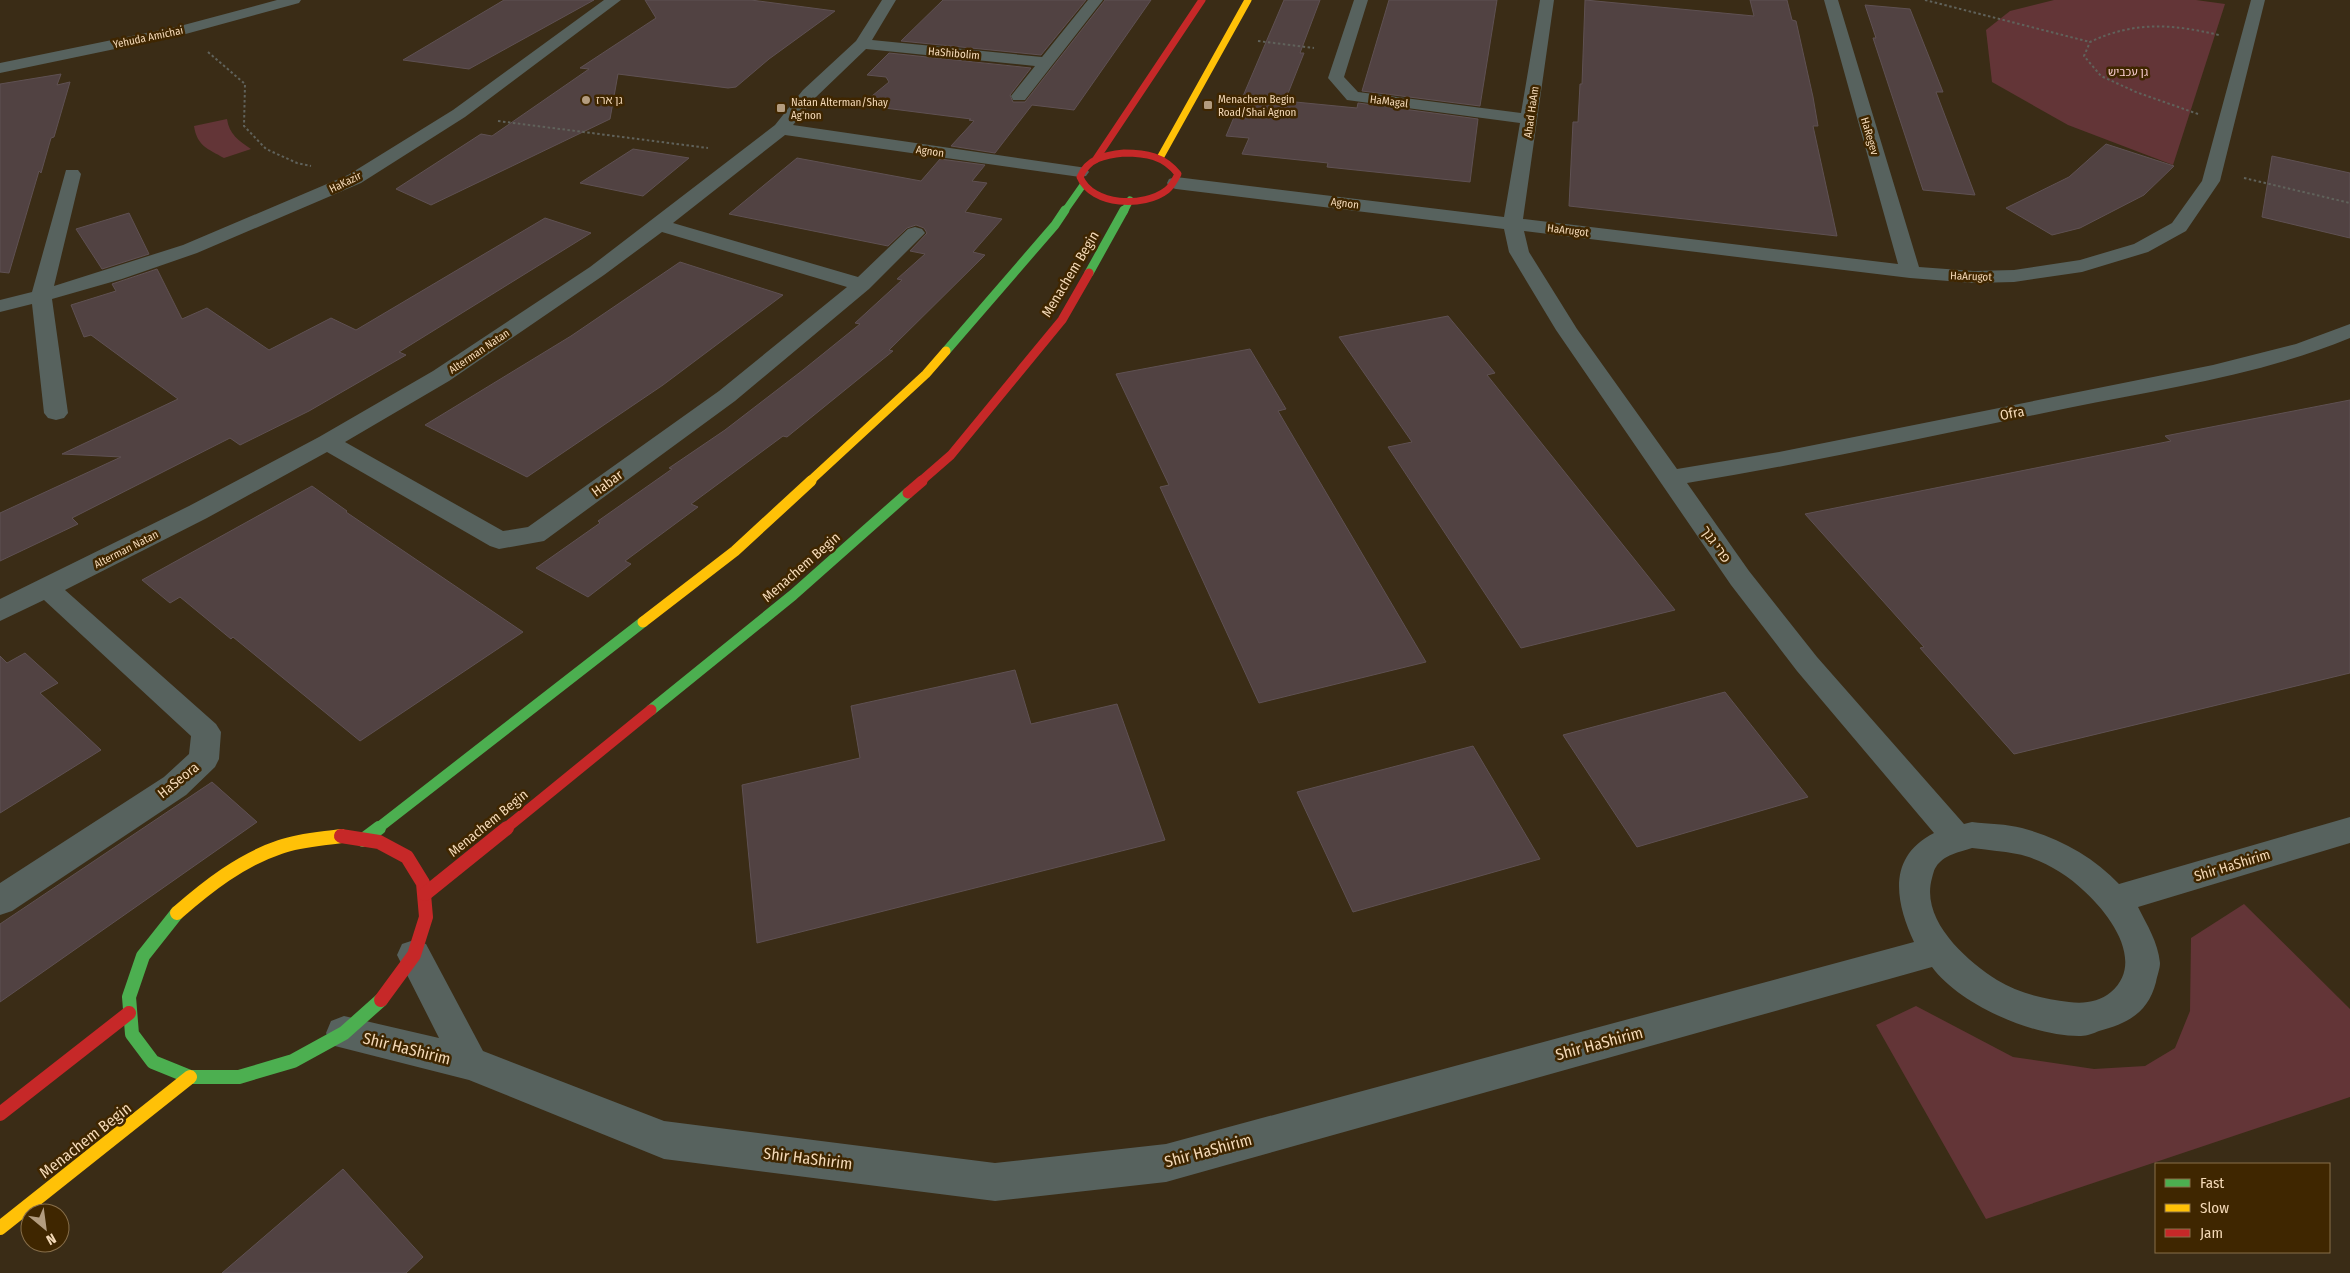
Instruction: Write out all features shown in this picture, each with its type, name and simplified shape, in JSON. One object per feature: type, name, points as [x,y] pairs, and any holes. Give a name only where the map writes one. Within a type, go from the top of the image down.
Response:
[{"type":"main road","points":[[1096,159],[1202,0]]},
{"type":"main road","points":[[1160,158],[1248,0]]},
{"type":"main road","points":[[364,840],[735,551],[926,374],[1054,225],[1081,179],[1086,165],[1096,159],[1124,153],[1140,153],[1160,158],[1175,167],[1178,174],[1176,183],[1169,190],[1157,196],[1130,200],[1108,199],[1094,194],[1081,179]]},
{"type":"main road","name":"Menachem Begin","points":[[424,894],[793,595],[951,455],[1062,320],[1130,200]]},
{"type":"main road","points":[[341,836],[379,842],[407,857],[424,883],[424,894],[426,917],[414,955],[385,996],[344,1033],[293,1061],[239,1076],[190,1077],[153,1062],[132,1034],[129,998],[143,956],[171,918],[208,884],[252,858],[297,842],[341,836]]},
{"type":"main road","points":[[0,1114],[130,1013]]},
{"type":"main road","name":"Menachem Begin","points":[[0,1228],[190,1077]]},
{"type":"street","name":"Yehuda Amichai","points":[[0,68],[182,30],[294,0]]},
{"type":"street","name":"HaKazir","points":[[0,306],[157,262],[266,220],[361,175],[458,116],[614,0]]},
{"type":"street","name":"Alterman Natan","points":[[0,612],[198,512],[327,442],[449,371],[597,272],[781,129],[808,94],[862,44],[889,0]]},
{"type":"street","points":[[1019,96],[1096,0]]},
{"type":"street","name":"HaMagal","points":[[1361,0],[1336,78],[1353,96],[1530,118]]},
{"type":"street","name":"Ahad HaAm","points":[[1513,224],[1547,0]]},
{"type":"street","name":"HaRegev","points":[[1831,0],[1910,272]]},
{"type":"street","name":"HaArugot","points":[[1513,224],[1974,278],[2014,276],[2082,266],[2140,248],[2179,226],[2211,181],[2258,0]]},
{"type":"street","name":"HaShibolim","points":[[862,44],[1047,62]]},
{"type":"street","name":"Agnon","points":[[781,129],[1081,179]]},
{"type":"street","points":[[56,413],[41,296],[72,174]]},
{"type":"street","name":"Agnon","points":[[1176,183],[1513,224]]},
{"type":"street","name":"פרי גנך","points":[[1513,224],[1519,252],[1567,330],[1740,578],[1807,664],[1958,839]]},
{"type":"street","points":[[659,225],[862,285]]},
{"type":"street","name":"Habar","points":[[327,442],[499,540],[536,535],[727,396],[862,285],[915,233]]},
{"type":"street","name":"Ofra","points":[[1670,478],[1779,460],[2214,372],[2304,349],[2350,330]]},
{"type":"street","name":"HaSeora","points":[[0,901],[175,786],[204,759],[206,732],[48,589]]},
{"type":"street","name":"Shir HaShirim","points":[[2114,900],[2350,830]]},
{"type":"street","points":[[1972,835],[2021,840],[2059,856],[2094,879],[2114,900],[2121,908],[2138,940],[2143,965],[2136,992],[2114,1011],[2082,1020],[2040,1015],[1986,992],[1951,964],[1926,932],[1915,901],[1914,885],[1922,859],[1943,843],[1972,835]]},
{"type":"street","name":"Shir HaShirim","points":[[344,1033],[470,1064],[664,1140],[995,1182],[1166,1163],[1939,950]]},
{"type":"street","name":"Shir HaShirim","points":[[414,955],[470,1064]]},
{"type":"path","points":[[1925,0],[2090,42],[2113,31],[2151,26],[2188,28],[2247,40]]},
{"type":"path","points":[[182,30],[245,84],[244,126],[266,149],[297,163],[361,175]]},
{"type":"path","points":[[1226,38],[1345,51]]},
{"type":"path","points":[[2090,42],[2084,56],[2101,76],[2164,103],[2225,122]]},
{"type":"path","points":[[458,116],[750,154]]},
{"type":"path","points":[[2214,171],[2350,203]]},
{"type":"green space","name":"גן עכביש","points":[[2054,0],[2196,0],[2225,4],[2173,165],[2068,125],[1992,82],[1986,30],[2010,11]]},
{"type":"green space","points":[[227,119],[232,133],[251,149],[224,158],[201,143],[195,133],[194,126]]},
{"type":"green space","points":[[2244,904],[2350,1009],[2350,1097],[1986,1219],[1876,1025],[1916,1006],[2013,1057],[2094,1069],[2145,1066],[2175,1048],[2190,1011],[2191,938]]},
{"type":"building","points":[[504,0],[594,0],[469,69],[403,60]]},
{"type":"building","points":[[645,0],[751,0],[835,11],[769,59],[736,87],[728,88],[618,74],[610,119],[431,205],[396,189],[481,134],[492,136],[589,69],[580,68],[656,18]]},
{"type":"building","points":[[943,0],[1086,0],[1041,55],[901,41]]},
{"type":"building","points":[[1105,0],[1151,0],[1074,110],[1032,105],[995,153],[951,146],[974,121],[969,120],[971,119],[861,105],[889,82],[886,77],[867,75],[889,53],[1031,68],[1010,95],[1013,102],[1025,102]]},
{"type":"building","points":[[1284,0],[1320,0],[1300,53],[1304,53],[1285,101],[1357,108],[1358,103],[1478,119],[1470,182],[1327,167],[1328,163],[1242,154],[1249,138],[1226,136]]},
{"type":"building","points":[[1389,0],[1497,0],[1480,106],[1362,91]]},
{"type":"building","points":[[1585,0],[1754,16],[1750,0],[1787,0],[1792,20],[1796,21],[1813,97],[1818,126],[1813,126],[1837,236],[1569,206],[1573,122],[1578,122],[1580,84],[1582,84]]},
{"type":"building","points":[[1865,5],[1910,9],[1943,92],[1936,92],[1975,195],[1923,190],[1873,38],[1876,38]]},
{"type":"building","points":[[61,74],[57,85],[70,82],[54,137],[51,138],[41,173],[39,171],[9,273],[0,272],[0,84]]},
{"type":"building","points":[[2106,144],[2174,166],[2144,195],[2080,228],[2052,235],[2006,208],[2069,177]]},
{"type":"building","points":[[633,149],[689,158],[643,196],[580,183]]},
{"type":"building","points":[[2272,156],[2350,173],[2350,238],[2262,217]]},
{"type":"building","points":[[797,158],[921,181],[940,159],[985,165],[972,181],[987,183],[965,212],[1002,219],[973,252],[985,255],[889,350],[893,351],[787,437],[783,436],[691,504],[698,507],[625,561],[631,564],[588,597],[536,568],[600,523],[598,521],[672,469],[669,468],[725,430],[860,324],[855,323],[902,280],[897,279],[925,254],[910,251],[927,233],[924,228],[916,225],[907,228],[888,246],[729,214]]},
{"type":"building","points":[[129,213],[149,254],[102,269],[76,229]]},
{"type":"building","points":[[545,218],[591,233],[399,352],[406,355],[309,411],[240,445],[230,438],[72,518],[78,524],[0,561],[0,513],[121,457],[62,454],[178,399],[91,335],[84,337],[71,305],[116,291],[112,284],[157,269],[182,319],[207,308],[269,350],[331,318],[356,330]]},
{"type":"building","points":[[680,262],[783,295],[663,385],[527,477],[425,425],[571,336]]},
{"type":"building","points":[[1448,316],[1495,373],[1487,375],[1675,610],[1521,648],[1388,447],[1412,442],[1339,337]]},
{"type":"building","points":[[1250,349],[1286,409],[1278,411],[1426,662],[1259,703],[1160,487],[1169,485],[1116,374]]},
{"type":"building","points":[[2350,400],[2350,673],[2014,754],[1920,648],[1924,647],[1805,514],[2171,441],[2165,436]]},
{"type":"building","points":[[312,486],[346,512],[523,632],[360,741],[233,637],[231,639],[180,597],[170,603],[142,580]]},
{"type":"building","points":[[25,653],[58,683],[40,693],[101,750],[0,813],[0,656],[7,663]]},
{"type":"building","points":[[1015,670],[1031,724],[1117,704],[1165,840],[757,943],[742,785],[860,758],[851,706]]},
{"type":"building","points":[[1725,692],[1808,797],[1637,847],[1563,735]]},
{"type":"building","points":[[1473,746],[1540,859],[1353,912],[1297,792]]},
{"type":"building","points":[[212,782],[257,822],[0,1002],[0,924]]},
{"type":"building","points":[[343,1169],[423,1257],[406,1273],[222,1273]]},
{"type":"traffic: fast","points":[[946,351],[1055,225],[1083,185]]},
{"type":"traffic: fast","points":[[1089,273],[1130,200]]},
{"type":"traffic: fast","points":[[651,710],[793,595],[908,493]]},
{"type":"traffic: fast","points":[[363,840],[643,622]]},
{"type":"traffic: fast","points":[[177,913],[143,956],[129,997],[132,1034],[153,1062],[190,1077],[239,1077],[293,1061],[344,1033],[381,1000]]},
{"type":"traffic: slow","points":[[1160,158],[1248,0]]},
{"type":"traffic: slow","points":[[643,622],[735,551],[926,374],[946,351]]},
{"type":"traffic: slow","points":[[177,913],[204,890],[249,860],[282,846],[341,836]]},
{"type":"traffic: slow","points":[[0,1228],[190,1077]]},
{"type":"traffic: jam","points":[[1096,159],[1202,0]]},
{"type":"traffic: jam","points":[[1124,153],[1154,156],[1167,163],[1178,174],[1166,190],[1155,196],[1143,199],[1116,200],[1103,198],[1092,194],[1084,187],[1080,177],[1087,165],[1098,158],[1124,153]]},
{"type":"traffic: jam","points":[[908,493],[951,455],[1062,320],[1089,273]]},
{"type":"traffic: jam","points":[[425,894],[651,710]]},
{"type":"traffic: jam","points":[[341,836],[379,842],[407,857],[423,883],[426,917],[414,955],[381,1000]]},
{"type":"traffic: jam","points":[[0,1114],[129,1013]]},
{"type":"place","name":"גן ארז","points":[[586,100]]},
{"type":"place","name":"Menachem Begin Road/Shai Agnon","points":[[1208,105]]},
{"type":"place","name":"Natan Alterman/Shay Ag'non","points":[[781,108]]}]
